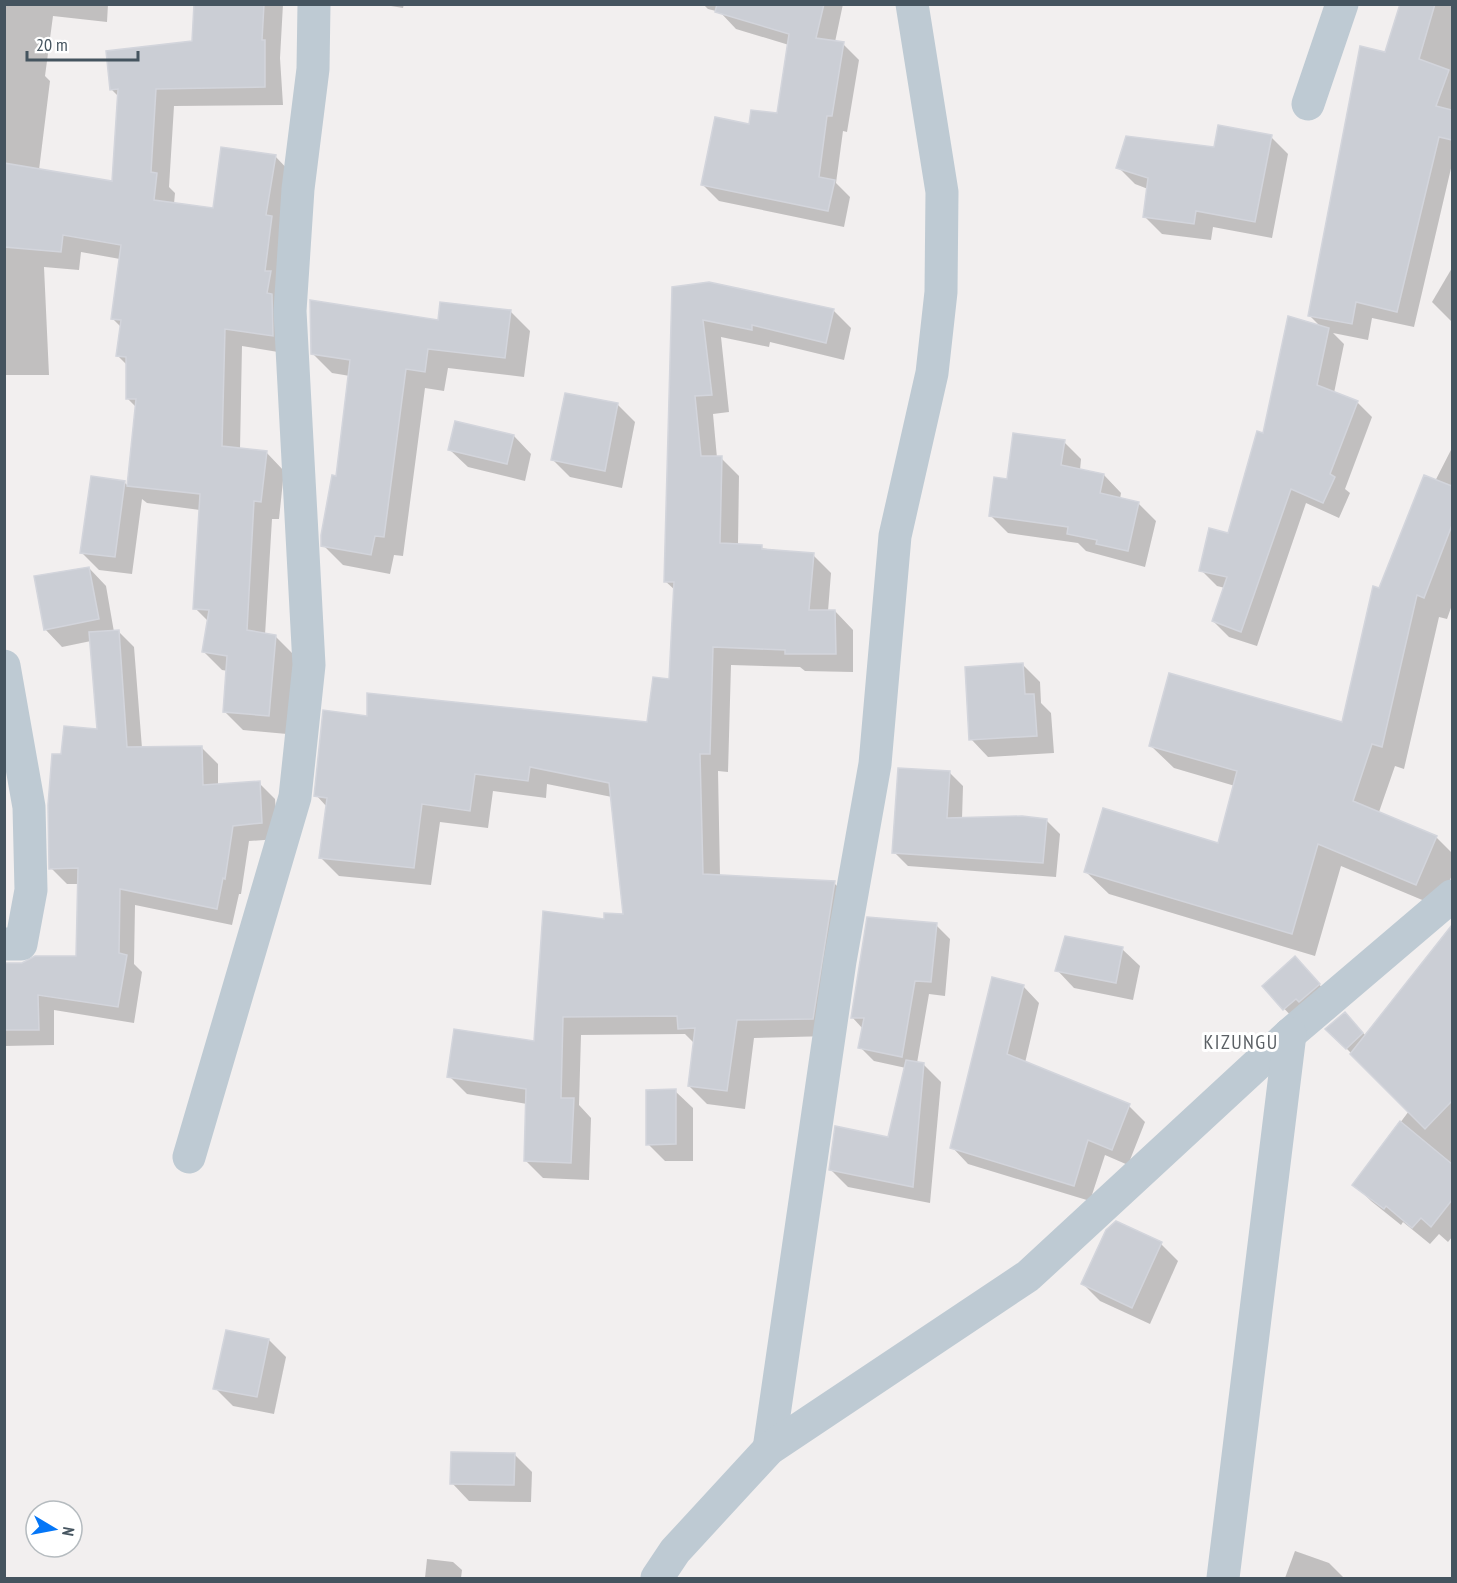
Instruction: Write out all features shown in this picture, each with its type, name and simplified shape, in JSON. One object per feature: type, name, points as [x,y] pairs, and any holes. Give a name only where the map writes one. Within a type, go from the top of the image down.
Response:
[{"type":"street","points":[[189,1157],[295,797],[307,705],[309,665],[290,311],[298,189],[313,69],[314,4]]},
{"type":"street","points":[[769,1449],[840,961],[875,764],[895,536],[932,374],[941,292],[942,192],[912,4]]},
{"type":"street","points":[[1308,104],[1342,4]]},
{"type":"street","points":[[4,666],[29,807],[31,890],[21,944],[4,944]]},
{"type":"street","points":[[657,1578],[675,1551],[769,1449],[1028,1276],[1290,1034],[1452,896]]},
{"type":"street","points":[[1223,1578],[1290,1034]]},
{"type":"building","points":[[194,4],[264,4],[262,40],[265,40],[265,87],[156,89],[151,172],[157,173],[154,200],[213,208],[221,147],[276,155],[266,215],[272,216],[265,271],[271,271],[267,293],[272,294],[273,336],[225,329],[222,446],[267,451],[261,502],[254,501],[247,630],[276,635],[269,716],[223,712],[227,656],[202,652],[209,610],[193,609],[200,494],[127,486],[136,399],[126,399],[126,357],[116,356],[121,320],[111,319],[121,245],[63,235],[61,252],[4,247],[4,163],[112,181],[118,89],[110,90],[106,51],[192,41]]},
{"type":"building","points":[[717,4],[824,4],[816,38],[844,42],[832,116],[827,116],[819,177],[835,180],[828,211],[701,185],[715,117],[749,124],[751,110],[777,113],[789,34],[715,12]]},
{"type":"building","points":[[1400,4],[1435,4],[1419,59],[1449,70],[1436,106],[1452,110],[1452,140],[1439,137],[1397,312],[1356,302],[1352,324],[1308,316],[1360,46],[1385,52]]},
{"type":"building","points":[[1218,125],[1272,135],[1255,222],[1196,211],[1194,224],[1143,217],[1148,178],[1116,168],[1126,136],[1214,147]]},
{"type":"building","points":[[709,282],[834,309],[826,343],[752,325],[752,330],[703,320],[712,395],[695,396],[701,456],[722,456],[720,543],[762,545],[762,549],[814,553],[809,610],[835,610],[836,654],[785,654],[785,650],[713,647],[710,754],[700,754],[703,874],[835,881],[813,1019],[737,1020],[727,1091],[688,1086],[695,1028],[678,1029],[677,1016],[563,1017],[561,1098],[574,1098],[571,1163],[524,1161],[526,1089],[447,1077],[454,1029],[534,1041],[543,911],[604,919],[604,913],[623,914],[609,783],[530,767],[528,781],[475,774],[470,811],[422,804],[414,868],[319,858],[327,798],[314,796],[323,710],[367,716],[367,693],[647,722],[653,677],[669,679],[674,582],[664,582],[672,287]]},
{"type":"building","points":[[310,300],[438,320],[440,302],[511,310],[505,358],[428,349],[425,372],[406,369],[384,537],[375,536],[371,555],[321,546],[332,475],[336,476],[350,360],[311,354]]},
{"type":"building","points":[[1288,316],[1329,328],[1317,385],[1358,401],[1330,474],[1335,477],[1323,503],[1291,489],[1241,632],[1212,621],[1227,577],[1199,571],[1209,528],[1228,533],[1257,431],[1263,433]]},
{"type":"building","points":[[565,393],[618,403],[605,471],[551,460]]},
{"type":"building","points":[[455,421],[514,435],[507,464],[448,450]]},
{"type":"building","points":[[1013,433],[1065,440],[1061,465],[1104,474],[1100,493],[1139,502],[1128,551],[1096,544],[1097,540],[1067,534],[1068,527],[989,516],[994,477],[1007,479]]},
{"type":"building","points":[[1424,475],[1452,486],[1452,525],[1424,598],[1417,595],[1382,747],[1372,744],[1353,801],[1437,836],[1416,885],[1318,844],[1292,934],[1084,872],[1103,808],[1218,843],[1237,771],[1149,746],[1169,673],[1342,722],[1373,586],[1379,588]]},
{"type":"building","points":[[91,476],[125,481],[115,557],[80,553]]},
{"type":"building","points":[[89,567],[99,619],[44,630],[34,576]]},
{"type":"building","points":[[119,630],[127,747],[202,746],[203,785],[260,781],[262,823],[233,826],[225,879],[223,878],[217,909],[120,889],[119,953],[127,955],[118,1007],[38,995],[39,1030],[4,1030],[4,963],[22,963],[35,956],[76,956],[78,868],[49,869],[48,805],[52,754],[61,754],[64,726],[97,729],[89,632]]},
{"type":"building","points":[[1023,663],[1025,694],[1034,694],[1037,736],[969,740],[965,667]]},
{"type":"building","points":[[898,768],[950,771],[947,818],[1022,816],[1047,819],[1043,863],[892,853]]},
{"type":"building","points":[[867,917],[937,923],[931,982],[915,981],[902,1057],[858,1048],[864,1018],[851,1018]]},
{"type":"building","points":[[1452,925],[1452,1101],[1425,1129],[1350,1054]]},
{"type":"building","points":[[1065,936],[1123,947],[1116,983],[1055,971]]},
{"type":"building","points":[[1295,956],[1320,984],[1299,1002],[1296,999],[1283,1010],[1262,986]]},
{"type":"building","points":[[992,977],[1024,985],[1007,1054],[1130,1104],[1112,1150],[1088,1140],[1074,1186],[950,1148]]},
{"type":"building","points":[[1345,1012],[1363,1033],[1346,1049],[1325,1029]]},
{"type":"building","points":[[906,1060],[924,1063],[913,1187],[829,1170],[835,1126],[888,1137]]},
{"type":"building","points":[[676,1089],[676,1144],[646,1145],[646,1090]]},
{"type":"building","points":[[1400,1121],[1452,1164],[1452,1200],[1431,1227],[1421,1218],[1412,1228],[1386,1206],[1384,1209],[1352,1185]]},
{"type":"building","points":[[1116,1221],[1162,1242],[1132,1308],[1081,1284],[1106,1230]]},
{"type":"building","points":[[226,1330],[269,1339],[257,1397],[213,1389]]},
{"type":"building","points":[[451,1452],[515,1453],[514,1485],[450,1484]]},
{"type":"district","name":"KIZUNGU","points":[[1241,1042]]}]
